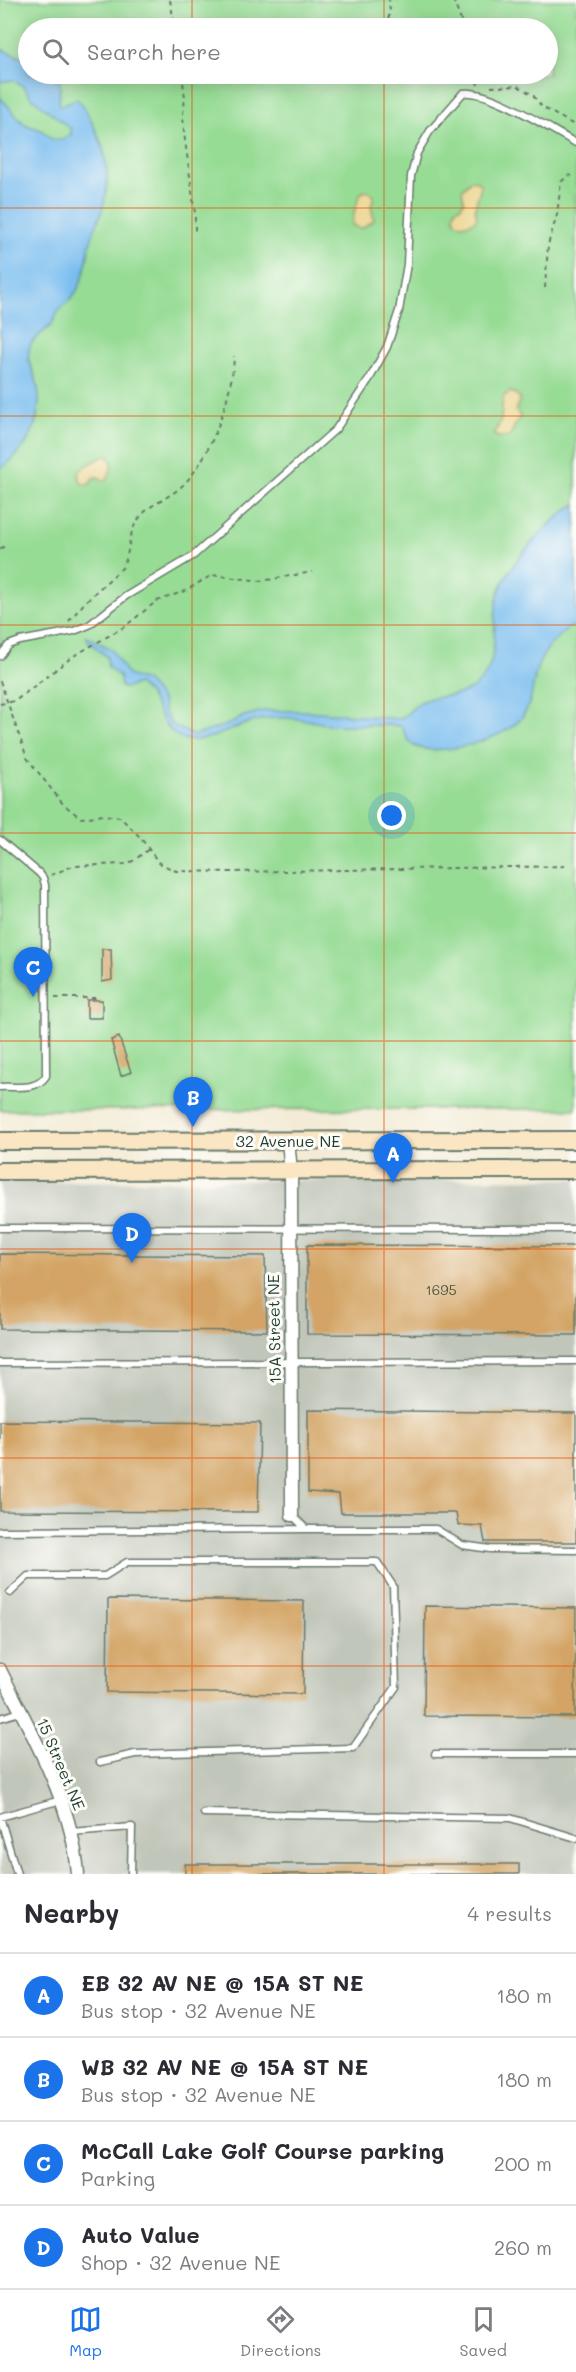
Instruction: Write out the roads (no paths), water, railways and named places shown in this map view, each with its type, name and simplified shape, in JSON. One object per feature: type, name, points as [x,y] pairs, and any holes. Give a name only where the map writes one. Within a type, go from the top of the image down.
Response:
[{"type":"main road","name":"32 Avenue NE","points":[[0,1141],[576,1140]]},
{"type":"main road","name":"32 Avenue NE","points":[[0,1171],[576,1170]]},
{"type":"street","name":"15A Street NE","points":[[288,1142],[291,1170],[292,1515]]},
{"type":"street","name":"15 Street NE","points":[[0,1670],[61,1800],[71,1832],[78,1874]]},
{"type":"lane","points":[[0,656],[9,645],[74,631],[89,625],[126,596],[192,556],[336,429],[370,378],[387,347],[399,311],[407,264],[411,176],[417,153],[430,131],[463,93],[480,93],[576,143]]},
{"type":"lane","points":[[0,840],[44,878],[46,1076],[41,1083],[35,1086],[0,1086]]},
{"type":"lane","points":[[0,1228],[576,1229]]},
{"type":"lane","points":[[0,1363],[576,1361]]},
{"type":"lane","points":[[292,1515],[306,1528]]},
{"type":"lane","points":[[0,1531],[436,1529],[462,1545],[490,1549],[576,1550]]},
{"type":"lane","points":[[10,1593],[28,1576],[105,1575],[128,1562],[377,1562],[393,1586],[396,1687],[353,1748],[135,1754],[100,1762]]},
{"type":"lane","points":[[0,1718],[21,1712]]},
{"type":"lane","points":[[435,1754],[576,1754]]},
{"type":"lane","points":[[17,1874],[0,1817],[61,1800]]},
{"type":"lane","points":[[204,1813],[510,1818],[576,1838]]},
{"type":"lane","points":[[71,1832],[132,1827],[131,1874]]},
{"type":"water","points":[[0,49],[18,56],[18,83],[13,80],[0,82]]},
{"type":"water","points":[[20,84],[60,84],[59,106],[76,99],[82,104],[104,153],[107,179],[103,207],[92,237],[81,282],[73,297],[60,309],[51,325],[33,341],[29,350],[29,361],[37,382],[39,400],[31,434],[18,453],[0,469],[0,97],[24,124],[41,130],[53,140],[63,140],[71,134],[71,129],[31,97]]},
{"type":"water","points":[[576,504],[576,629],[572,626],[560,635],[546,651],[536,672],[530,700],[523,716],[503,732],[471,744],[438,750],[424,749],[411,743],[401,726],[332,725],[282,718],[251,722],[201,740],[184,739],[169,729],[150,697],[138,684],[126,688],[121,687],[120,677],[108,667],[107,657],[89,642],[86,636],[111,649],[128,675],[147,682],[162,700],[165,714],[172,725],[194,736],[232,723],[244,716],[264,711],[308,711],[400,719],[421,702],[431,698],[463,693],[483,678],[492,655],[496,604],[504,580],[521,555],[543,531]]},
{"type":"place","name":"McCall Lake Golf Course parking","points":[[33,997]]},
{"type":"place","name":"WB 32 AV NE @ 15A ST NE","points":[[193,1127]]},
{"type":"place","name":"EB 32 AV NE @ 15A ST NE","points":[[393,1183]]},
{"type":"place","name":"Auto Value","points":[[132,1263]]}]
